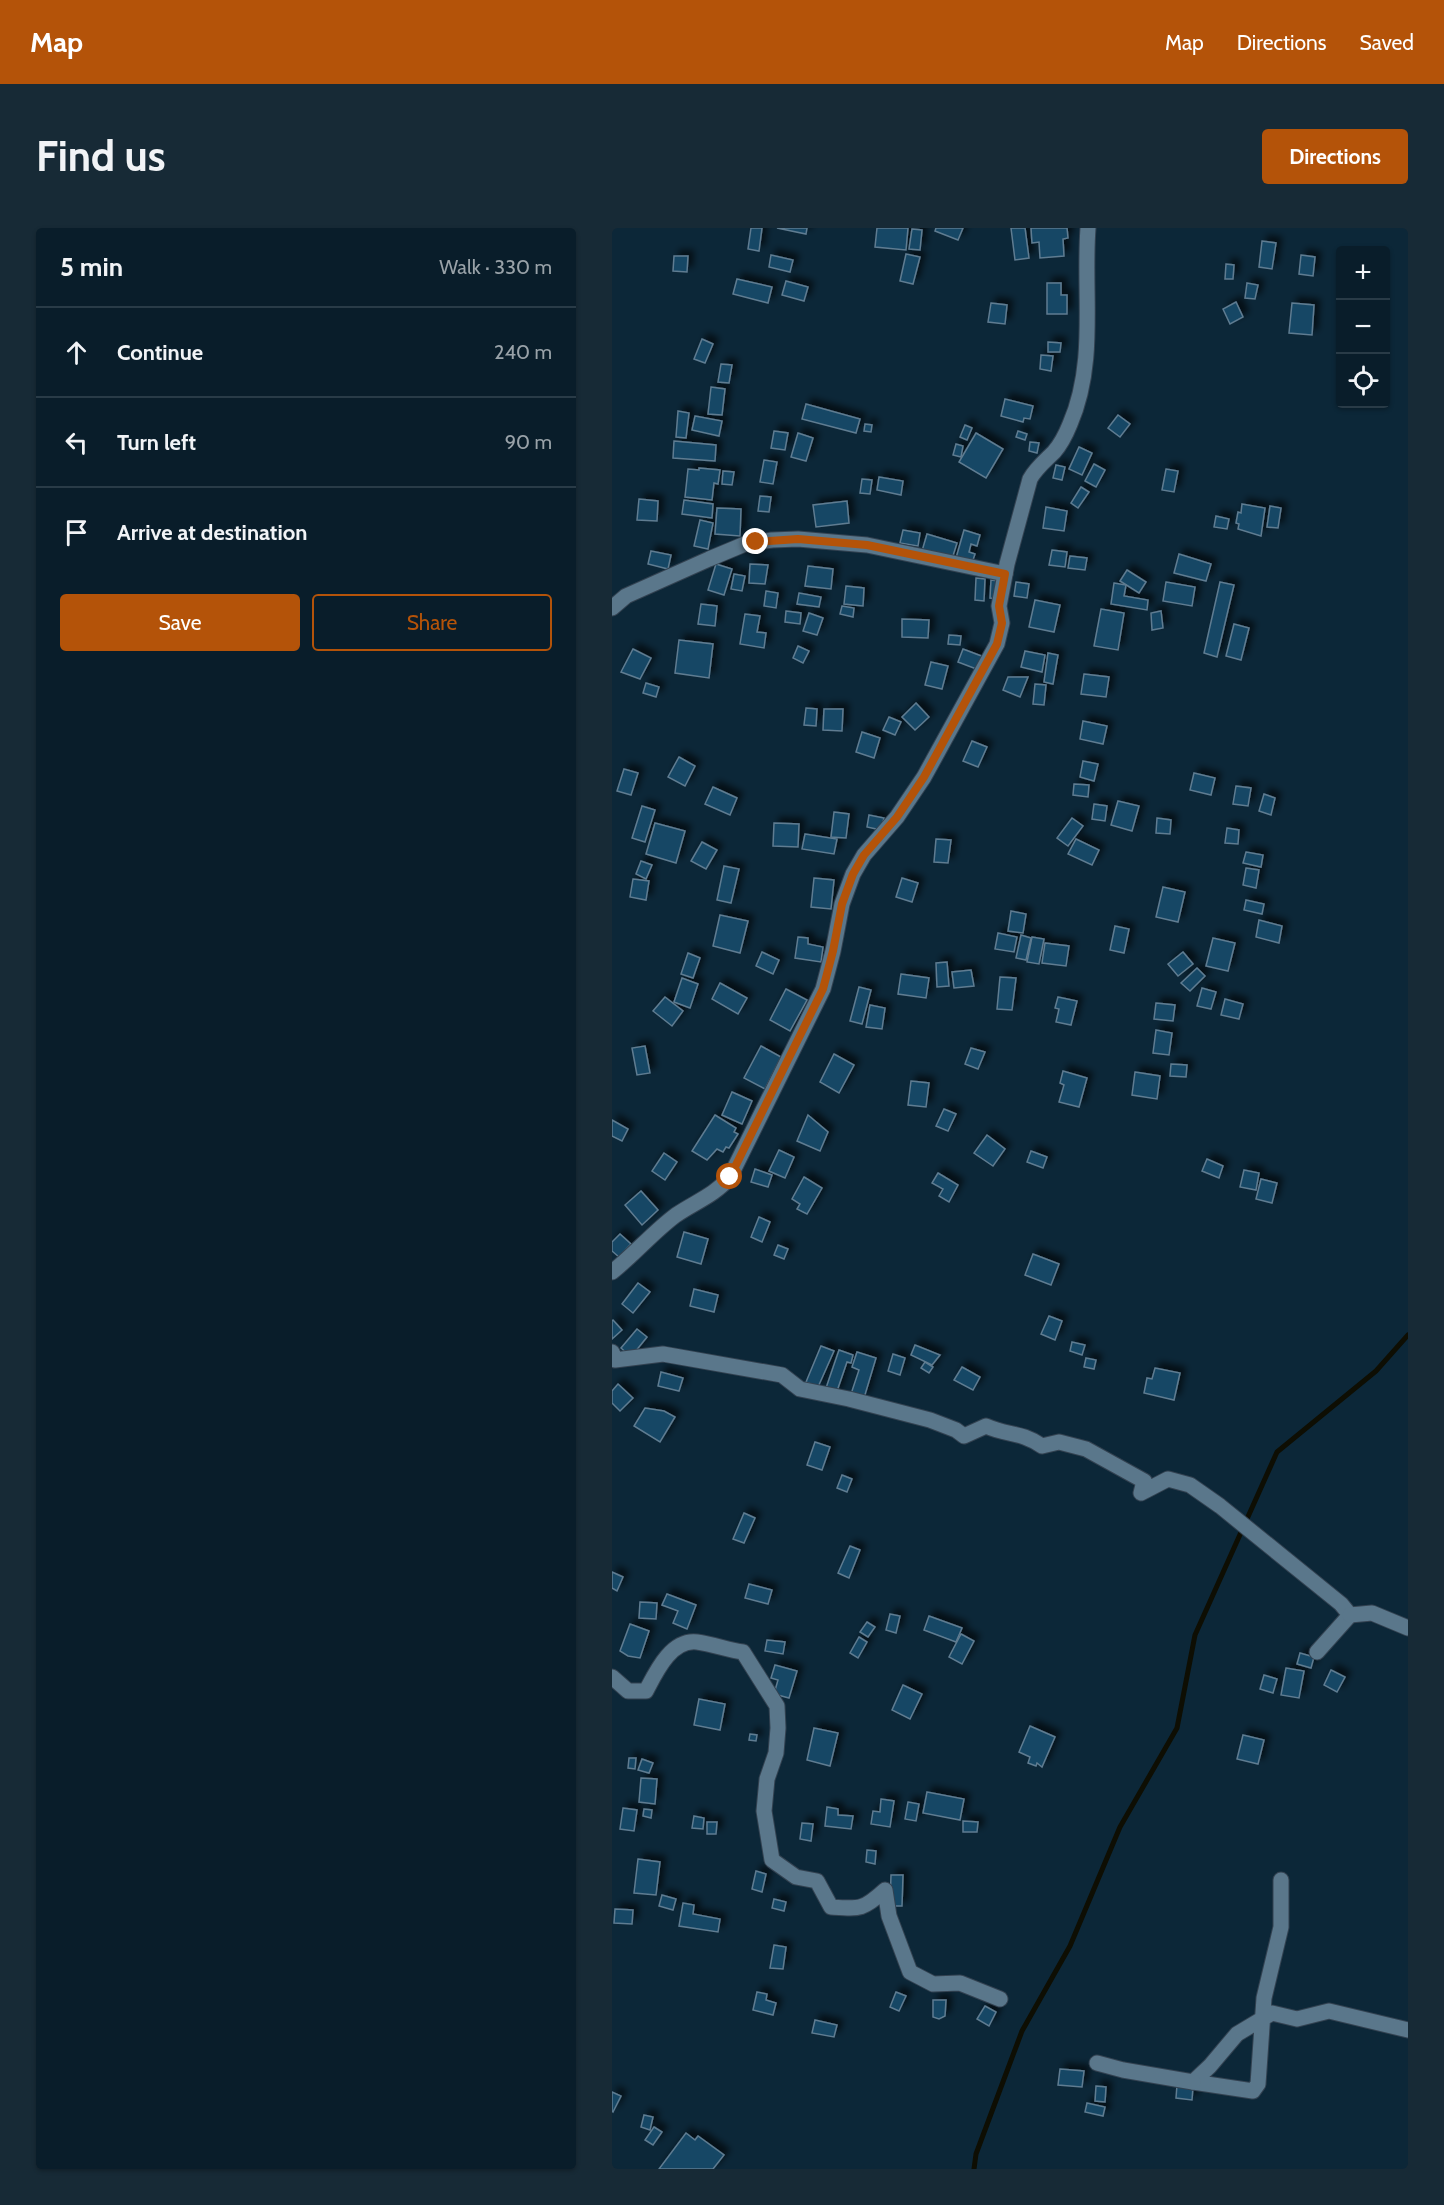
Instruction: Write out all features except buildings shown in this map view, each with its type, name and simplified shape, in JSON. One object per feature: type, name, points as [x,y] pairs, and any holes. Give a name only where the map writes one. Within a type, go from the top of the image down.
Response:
[{"type":"street","points":[[612,1272],[670,1220],[716,1191],[730,1177],[823,989],[842,904],[853,874],[864,855],[897,817],[924,777],[997,644],[1002,623],[999,606],[1005,574],[1030,479],[1063,439],[1079,395],[1089,313],[1086,255],[1088,228]]},
{"type":"street","points":[[612,608],[626,596],[745,544],[772,540],[798,539],[867,545],[1005,574]]},
{"type":"street","points":[[612,1352],[615,1360],[663,1354],[782,1375],[801,1389],[930,1420],[956,1430],[964,1436],[986,1426],[997,1431],[1029,1437],[1042,1446],[1059,1442],[1086,1449],[1144,1481],[1141,1493],[1168,1479],[1190,1485],[1220,1506],[1341,1604],[1350,1615]]},
{"type":"street","points":[[1317,1652],[1350,1615],[1372,1613],[1408,1628]]},
{"type":"street","points":[[612,1677],[628,1691],[646,1691],[660,1665],[676,1647],[695,1642],[743,1652],[777,1706],[776,1753],[767,1779],[764,1811],[772,1860],[796,1877],[817,1881],[831,1906],[854,1909],[868,1906],[885,1890],[889,1916],[910,1972],[933,1984],[960,1983],[1000,1999]]},
{"type":"street","points":[[1097,2063],[1123,2070],[1253,2091],[1258,2084],[1264,1998],[1281,1927],[1281,1880]]},
{"type":"street","points":[[1192,2082],[1210,2066],[1237,2034],[1272,2013],[1297,2019],[1329,2011],[1408,2030]]},
{"type":"waterway","points":[[974,2169],[976,2154],[1022,2031],[1070,1946],[1120,1827],[1177,1728],[1195,1635],[1277,1452],[1376,1371],[1408,1335]]},
{"type":"route","points":[[730,1177],[823,989],[842,904],[853,874],[864,855],[878,836],[897,817],[924,777],[997,644],[1002,623],[999,606],[1005,584],[1005,574],[867,545],[798,539],[756,542]]}]
